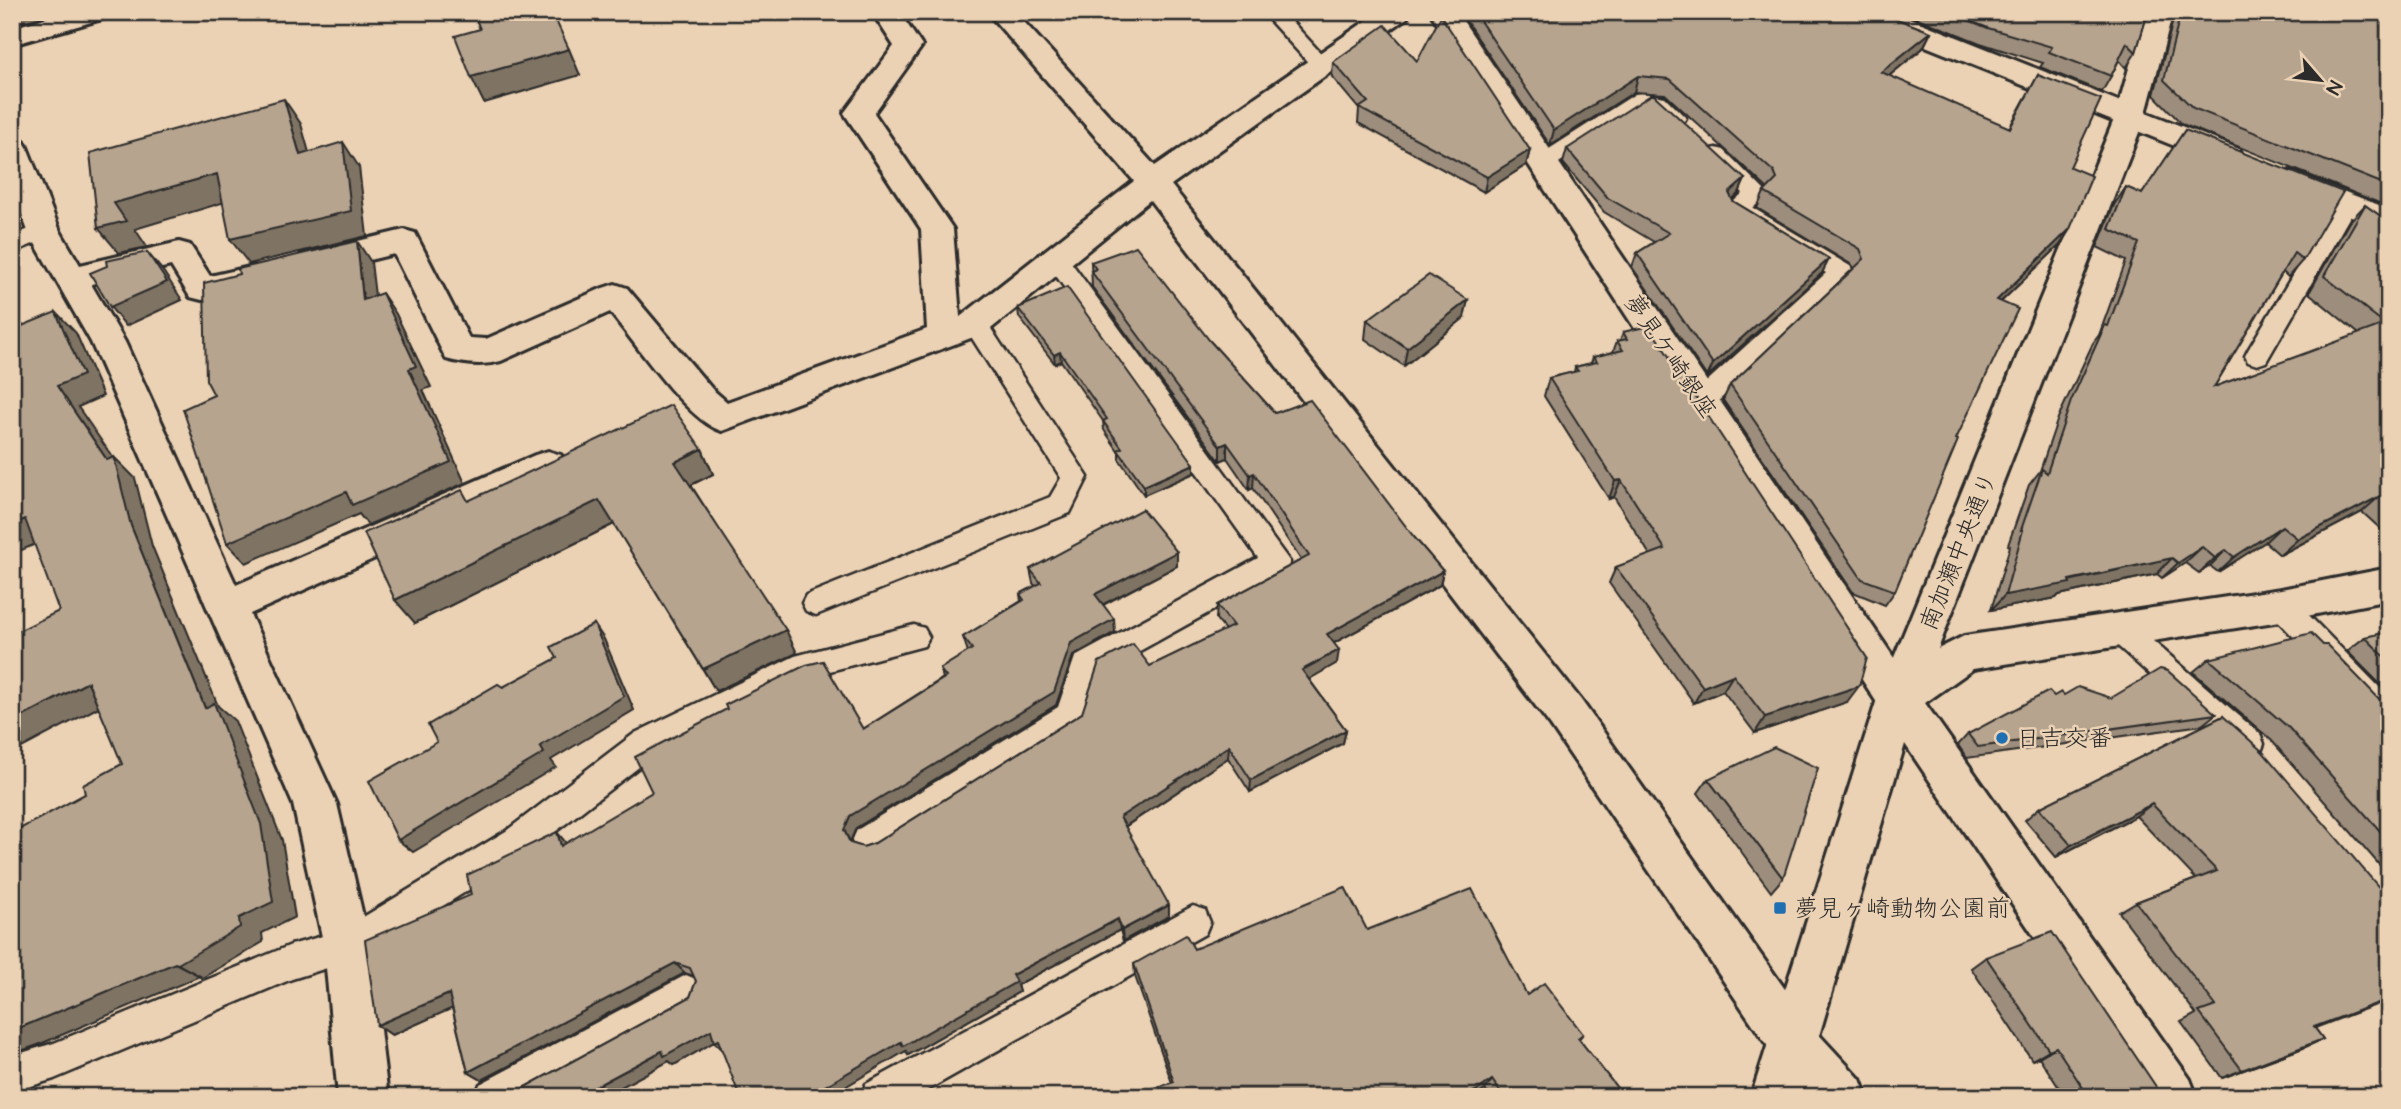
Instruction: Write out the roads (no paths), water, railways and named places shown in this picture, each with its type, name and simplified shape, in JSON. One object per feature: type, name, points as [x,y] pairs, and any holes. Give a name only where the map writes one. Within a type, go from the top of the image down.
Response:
[{"type":"street","points":[[12,37],[95,12]]},
{"type":"street","points":[[885,12],[908,46],[859,113],[937,229],[960,331]]},
{"type":"street","points":[[1000,12],[1154,184],[1566,713],[1794,1043],[1842,1097]]},
{"type":"street","points":[[71,278],[179,253],[202,289],[404,242],[458,350],[489,352],[615,296],[700,398],[722,418],[960,331],[1057,260],[1125,202],[1397,12]]},
{"type":"street","name":"夢見ケ崎銀座","points":[[1443,12],[1898,699],[2172,1097]]},
{"type":"street","points":[[1874,12],[1892,23],[2389,221]]},
{"type":"street","name":"南加瀬中央通り","points":[[1776,1097],[1898,699],[2130,117],[2159,12]]},
{"type":"street","points":[[13,150],[28,238],[71,278],[108,342],[315,804],[347,946],[363,1097]]},
{"type":"street","points":[[662,415],[700,398]]},
{"type":"street","points":[[228,606],[585,448]]},
{"type":"street","points":[[1898,699],[1964,653],[2281,605],[2389,584]]},
{"type":"lane","points":[[1272,12],[1322,66]]},
{"type":"lane","points":[[1543,163],[1642,99],[1658,102],[1757,194],[1737,208],[1842,272],[1701,402]]},
{"type":"lane","points":[[2257,356],[2346,204]]},
{"type":"lane","points":[[868,841],[1071,715],[1085,666],[1276,562],[1057,260]]},
{"type":"lane","points":[[816,603],[1060,505],[1075,477],[960,331]]},
{"type":"lane","points":[[2281,605],[2389,718]]},
{"type":"lane","points":[[2120,630],[2268,763]]},
{"type":"lane","points":[[12,1074],[54,1061],[291,962],[347,946],[517,842],[646,743],[805,665],[914,637]]},
{"type":"lane","points":[[879,1097],[1193,922]]},
{"type":"lane","points":[[493,1097],[686,992]]},
{"type":"place","name":"日吉交番","points":[[2002,738]]},
{"type":"place","name":"夢見ヶ崎動物公園前","points":[[1780,908]]}]
